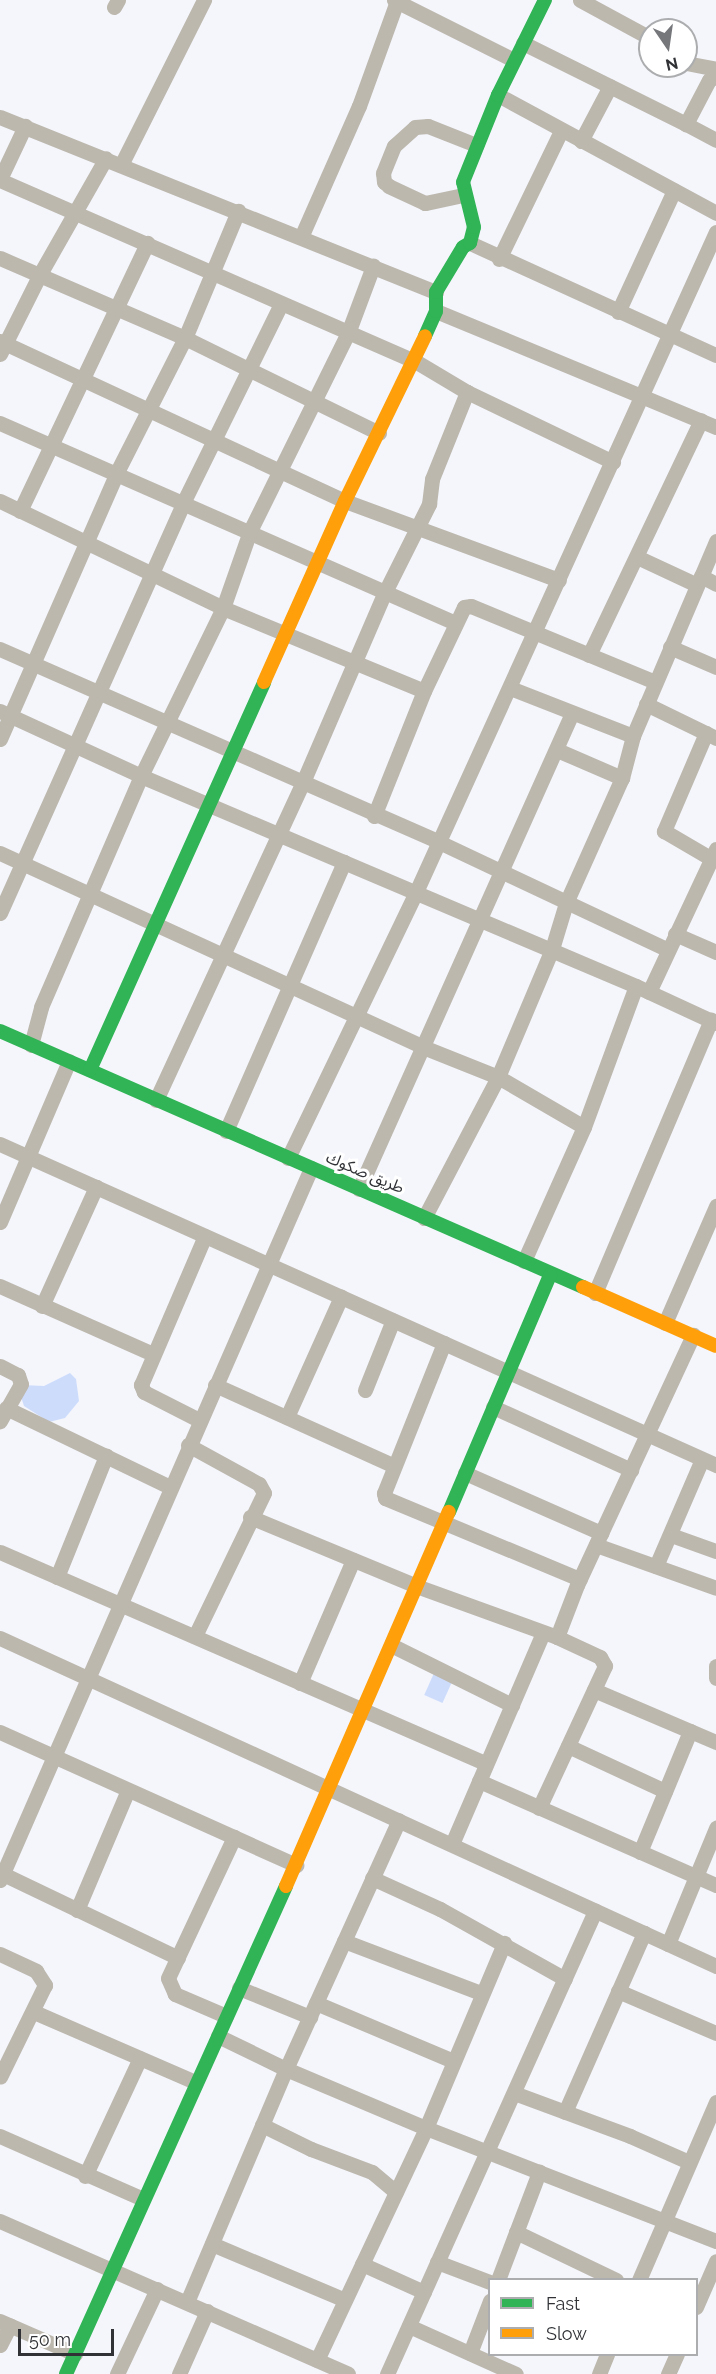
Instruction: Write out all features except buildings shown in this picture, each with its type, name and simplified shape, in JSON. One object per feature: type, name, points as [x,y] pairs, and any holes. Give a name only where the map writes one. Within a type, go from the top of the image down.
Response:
[{"type":"street","points":[[121,165],[204,0]]},
{"type":"street","points":[[90,1070],[345,501],[415,361],[436,311],[436,292],[463,247],[470,243],[474,227],[463,195],[463,182],[498,95],[544,0]]},
{"type":"street","points":[[580,0],[610,7],[638,29]]},
{"type":"street","points":[[302,236],[359,106],[396,1],[514,60]]},
{"type":"street","points":[[524,43],[716,140]]},
{"type":"street","points":[[686,124],[714,77],[698,69]]},
{"type":"street","points":[[581,141],[610,86]]},
{"type":"street","points":[[498,95],[716,213]]},
{"type":"street","points":[[0,117],[302,236],[436,292]]},
{"type":"street","points":[[25,126],[0,179],[415,361],[467,392],[613,462]]},
{"type":"street","points":[[463,195],[425,203],[389,186],[384,182],[383,173],[394,146],[415,127],[428,126],[476,145]]},
{"type":"street","points":[[499,259],[561,131]]},
{"type":"street","points":[[106,158],[2,346],[82,378],[345,501],[416,530],[559,580]]},
{"type":"street","points":[[618,312],[674,190]]},
{"type":"street","points":[[0,739],[5,714],[34,663],[88,544],[117,472],[152,410],[238,211]]},
{"type":"street","points":[[288,1158],[354,1014],[416,892],[716,232]]},
{"type":"street","points":[[20,511],[147,243]]},
{"type":"street","points":[[470,243],[499,259],[716,355]]},
{"type":"street","points":[[0,258],[185,338],[379,433]]},
{"type":"street","points":[[31,1045],[41,1007],[141,776],[223,608],[250,531],[278,470],[315,402],[348,333],[373,266]]},
{"type":"street","points":[[0,913],[21,863],[46,815],[75,744],[184,501],[281,304]]},
{"type":"street","points":[[436,311],[716,427]]},
{"type":"street","points":[[156,1100],[222,952],[303,783],[384,594],[429,504],[432,480],[467,392]]},
{"type":"street","points":[[589,655],[701,420]]},
{"type":"street","points":[[0,423],[184,501],[317,565],[455,623]]},
{"type":"street","points":[[0,501],[223,608],[287,632],[424,691]]},
{"type":"street","points":[[424,1218],[498,1077],[552,949],[566,903],[622,778],[633,736],[646,704],[716,541]]},
{"type":"street","points":[[637,557],[699,581],[716,584]]},
{"type":"street","points":[[374,816],[459,611],[471,606],[655,682]]},
{"type":"street","points":[[670,647],[716,667]]},
{"type":"street","points":[[0,649],[100,690],[374,816],[439,842],[668,950]]},
{"type":"street","points":[[510,688],[633,736]]},
{"type":"street","points":[[524,1261],[643,989],[668,950],[713,854],[664,831],[711,736],[646,704]]},
{"type":"street","points":[[358,1189],[572,713]]},
{"type":"street","points":[[5,714],[141,776],[210,803],[552,949],[714,1022],[596,1293]]},
{"type":"street","points":[[557,750],[622,778]]},
{"type":"street","points":[[0,853],[90,896],[222,952],[288,987],[354,1014],[423,1047],[498,1077],[584,1126]]},
{"type":"street","points":[[225,1131],[344,862]]},
{"type":"street","points":[[675,934],[716,952]]},
{"type":"street","name":"طريق صكوك","points":[[0,1031],[524,1261],[550,1275],[716,1346]]},
{"type":"street","points":[[0,1222],[69,1061]]},
{"type":"street","points":[[0,1144],[709,1462],[656,1566]]},
{"type":"street","points":[[178,1958],[1,1877],[119,1602],[311,1168]]},
{"type":"street","points":[[42,1306],[96,1187]]},
{"type":"street","points":[[665,1323],[716,1206]]},
{"type":"street","points":[[200,1420],[144,1392],[142,1379],[205,1236]]},
{"type":"street","points":[[66,2374],[111,2268],[296,1865],[419,1587],[550,1275]]},
{"type":"street","points":[[0,1286],[153,1354]]},
{"type":"street","points":[[287,1417],[341,1297]]},
{"type":"street","points":[[365,1390],[393,1320]]},
{"type":"street","points":[[452,1844],[485,1763],[512,1705],[580,1579],[693,1335]]},
{"type":"street","points":[[444,1343],[394,1466],[385,1498],[580,1579]]},
{"type":"street","points":[[0,1366],[18,1375],[21,1384],[3,1415],[106,1456],[170,1487]]},
{"type":"street","points":[[215,1385],[394,1466]]},
{"type":"street","points":[[493,1407],[630,1470]]},
{"type":"street","points":[[188,1445],[263,1488],[264,1493],[250,1517],[195,1636]]},
{"type":"street","points":[[57,1577],[106,1456]]},
{"type":"street","points":[[465,1473],[656,1566],[716,1588]]},
{"type":"street","points":[[250,1517],[419,1587],[550,1635],[603,1659],[605,1666],[539,1808]]},
{"type":"street","points":[[671,1535],[716,1551]]},
{"type":"street","points":[[0,1552],[485,1763]]},
{"type":"street","points":[[300,1683],[353,1560]]},
{"type":"street","points":[[0,1638],[716,1966]]},
{"type":"street","points":[[393,1646],[512,1705]]},
{"type":"street","points":[[716,1666],[716,1678]]},
{"type":"street","points":[[594,1690],[716,1742]]},
{"type":"street","points":[[640,1852],[690,1731]]},
{"type":"street","points":[[0,1732],[296,1865]]},
{"type":"street","points":[[568,1746],[665,1791]]},
{"type":"street","points":[[479,1781],[716,1885]]},
{"type":"street","points":[[77,1910],[128,1790]]},
{"type":"street","points":[[187,2302],[286,2069],[399,1820]]},
{"type":"street","points":[[668,1944],[716,1828]]},
{"type":"street","points":[[226,2016],[171,1989],[168,1978],[234,1837]]},
{"type":"street","points":[[372,1878],[504,1943],[565,1979]]},
{"type":"street","points":[[387,2374],[595,1911]]},
{"type":"street","points":[[566,2112],[644,1933]]},
{"type":"street","points":[[344,1941],[481,1993]]},
{"type":"street","points":[[317,2360],[426,2128],[504,1943]]},
{"type":"street","points":[[0,1954],[36,1971],[43,1979],[44,1995],[0,2077]]},
{"type":"street","points":[[239,1988],[310,2017]]},
{"type":"street","points":[[618,1991],[716,2033]]},
{"type":"street","points":[[316,2003],[453,2061]]},
{"type":"street","points":[[34,2012],[195,2082]]},
{"type":"street","points":[[218,2036],[286,2069],[426,2128],[716,2241]]},
{"type":"street","points":[[85,2176],[140,2058]]},
{"type":"street","points":[[514,2093],[689,2162]]},
{"type":"street","points":[[640,2278],[716,2102]]},
{"type":"street","points":[[262,2125],[311,2150],[372,2172],[396,2192]]},
{"type":"street","points":[[0,2136],[85,2176],[143,2199]]},
{"type":"street","points":[[499,2278],[539,2172]]},
{"type":"street","points":[[0,2221],[348,2374]]},
{"type":"street","points":[[516,2232],[612,2278]]},
{"type":"street","points":[[212,2244],[345,2300]]},
{"type":"street","points":[[698,2302],[716,2261]]},
{"type":"street","points":[[437,2262],[488,2282]]},
{"type":"street","points":[[362,2264],[424,2292]]},
{"type":"street","points":[[117,2374],[157,2289]]},
{"type":"street","points":[[470,2353],[488,2304]]},
{"type":"street","points":[[179,2374],[207,2311]]},
{"type":"street","points":[[0,2345],[5,2323],[75,2354]]},
{"type":"street","points":[[409,2326],[516,2374]]},
{"type":"street","points":[[599,2374],[607,2356]]},
{"type":"street","points":[[668,2374],[677,2356]]},
{"type":"shaded area","points":[[70,1373],[76,1379],[79,1401],[65,1418],[49,1422],[24,1406],[20,1394],[23,1385],[44,1386]]},
{"type":"shaded area","points":[[434,1673],[452,1681],[443,1703],[424,1695]]},
{"type":"traffic: fast","points":[[425,336],[436,311],[436,292],[463,247],[470,243],[474,227],[463,182],[498,95],[545,0]]},
{"type":"traffic: fast","points":[[90,1070],[264,682]]},
{"type":"traffic: fast","points":[[0,1031],[583,1287]]},
{"type":"traffic: fast","points":[[449,1512],[550,1275]]},
{"type":"traffic: fast","points":[[66,2374],[286,1886]]},
{"type":"traffic: slow","points":[[264,682],[345,501],[425,336]]},
{"type":"traffic: slow","points":[[583,1287],[716,1346]]},
{"type":"traffic: slow","points":[[286,1886],[449,1512]]}]
